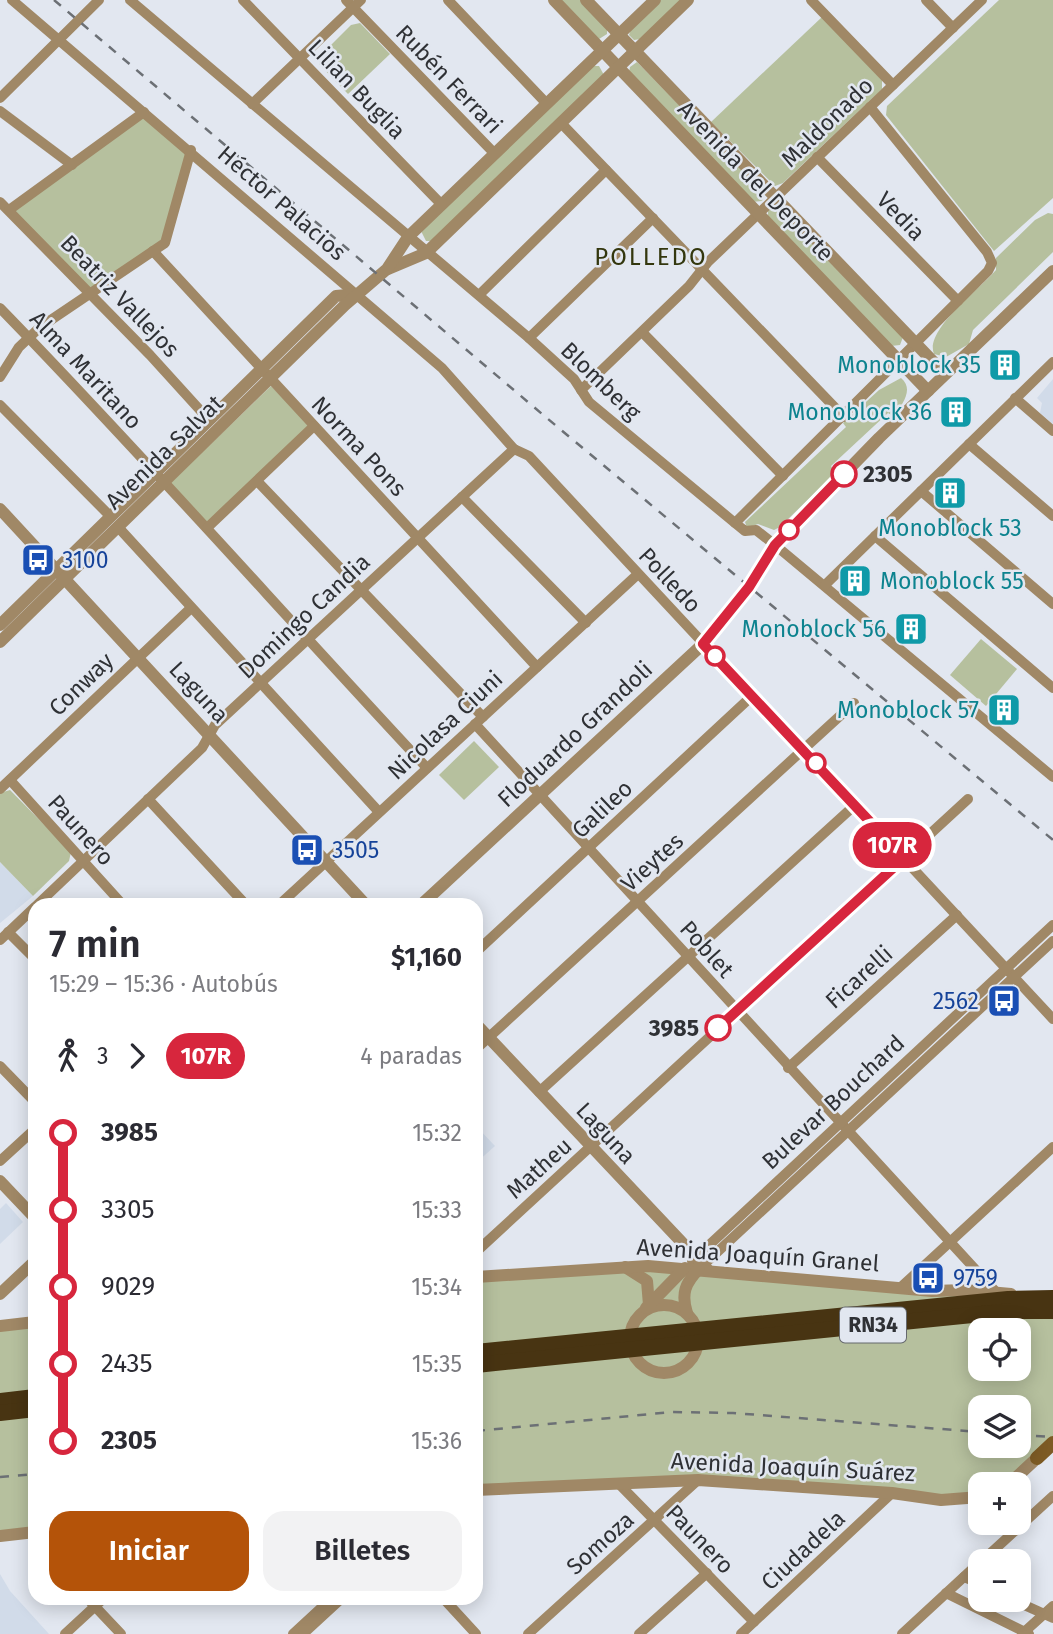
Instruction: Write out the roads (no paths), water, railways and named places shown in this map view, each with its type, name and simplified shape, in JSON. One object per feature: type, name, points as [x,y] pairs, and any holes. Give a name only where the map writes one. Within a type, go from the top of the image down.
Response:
[{"type":"highway","name":"RN34","points":[[483,1364],[630,1343],[1053,1298]]},
{"type":"highway","name":"RN34","points":[[698,1336],[1012,1311],[1053,1311]]},
{"type":"highway","name":"RN34","points":[[483,1352],[630,1343]]},
{"type":"highway","points":[[0,1401],[28,1398]]},
{"type":"highway","points":[[0,1413],[28,1410]]},
{"type":"main road","points":[[1037,1458],[1053,1443]]},
{"type":"main road","points":[[1037,1458],[1053,1459]]},
{"type":"street","name":"Héctor Palacios","points":[[12,0],[191,150],[442,368],[514,449]]},
{"type":"street","points":[[0,98],[99,0]]},
{"type":"street","name":"Blomberg","points":[[130,0],[529,338],[574,379],[589,402],[735,523],[746,531],[756,530],[825,585],[1053,776]]},
{"type":"street","name":"Lilian Buglia","points":[[243,0],[442,205]]},
{"type":"street","points":[[448,0],[547,104]]},
{"type":"street","name":"Avenida del Deporte","points":[[554,0],[928,391]]},
{"type":"street","name":"Avenida del Deporte","points":[[586,0],[945,374]]},
{"type":"street","name":"Avenida Salvat","points":[[159,478],[209,420],[387,269],[408,237],[655,0]]},
{"type":"street","name":"Avenida Salvat","points":[[387,269],[426,253],[688,0]]},
{"type":"street","points":[[811,0],[893,85]]},
{"type":"street","points":[[926,0],[953,28]]},
{"type":"street","name":"Maldonado","points":[[581,390],[758,214],[982,0]]},
{"type":"street","points":[[252,104],[353,3]]},
{"type":"street","name":"Rubén Ferrari","points":[[353,3],[495,154]]},
{"type":"street","points":[[735,523],[988,271],[992,262],[988,252],[870,107]]},
{"type":"street","points":[[0,111],[72,165]]},
{"type":"street","points":[[9,211],[144,112]]},
{"type":"street","points":[[561,123],[844,417]]},
{"type":"street","points":[[0,377],[28,337],[165,243],[191,150]]},
{"type":"street","name":"Vedia","points":[[817,157],[958,301]]},
{"type":"street","points":[[479,295],[606,170]]},
{"type":"street","name":"Beatriz Vallejos","points":[[0,202],[90,292],[209,420]]},
{"type":"street","points":[[529,338],[653,218]]},
{"type":"street","name":"Norma Pons","points":[[153,251],[537,667]]},
{"type":"street","name":"Floduardo Grandoli","points":[[429,898],[703,644],[749,587],[775,545],[945,374],[1053,271]]},
{"type":"street","name":"Alma Maritano","points":[[0,308],[98,408],[307,640],[427,768]]},
{"type":"street","points":[[642,332],[783,476]]},
{"type":"street","points":[[825,585],[1053,362]]},
{"type":"street","name":"Avenida Salvat","points":[[0,642],[61,574],[266,374]]},
{"type":"street","points":[[1015,398],[1053,431]]},
{"type":"street","points":[[0,405],[114,522],[379,813]]},
{"type":"street","points":[[207,528],[314,426]]},
{"type":"street","points":[[969,444],[1053,516]]},
{"type":"street","name":"Domingo Candia","points":[[44,898],[202,748],[215,725],[514,449]]},
{"type":"street","name":"Polledo","points":[[514,449],[529,456],[1053,1019]]},
{"type":"street","points":[[257,481],[361,590],[479,721]]},
{"type":"street","points":[[921,491],[1053,604]]},
{"type":"street","points":[[462,497],[586,623]]},
{"type":"street","name":"Laguna","points":[[0,509],[360,898]]},
{"type":"street","points":[[874,537],[1053,688]]},
{"type":"street","name":"Avenida Salvat","points":[[1,623],[61,574]]},
{"type":"street","name":"Nicolasa Ciuni","points":[[286,898],[638,574]]},
{"type":"street","name":"Conway","points":[[0,789],[191,608]]},
{"type":"street","name":"Galileo","points":[[483,946],[753,695]]},
{"type":"street","name":"Vieytes","points":[[483,1042],[854,703]]},
{"type":"street","name":"Poblet","points":[[479,721],[539,795],[996,1292]]},
{"type":"street","name":"Paunero","points":[[10,780],[117,898]]},
{"type":"street","points":[[148,799],[240,898]]},
{"type":"street","name":"Matheu","points":[[483,1246],[968,799]]},
{"type":"street","points":[[539,1092],[855,805]]},
{"type":"street","name":"Domingo Candia","points":[[0,940],[28,913]]},
{"type":"street","name":"Ficarelli","points":[[788,1068],[957,915]]},
{"type":"street","name":"Bulevar Bouchard","points":[[687,1313],[684,1303],[686,1285],[701,1266],[1053,925]]},
{"type":"street","points":[[8,932],[28,952]]},
{"type":"street","name":"Bulevar Bouchard","points":[[844,1128],[1053,941]]},
{"type":"street","name":"Laguna","points":[[483,1032],[701,1266]]},
{"type":"street","points":[[0,1066],[28,1095]]},
{"type":"street","points":[[0,1161],[28,1135]]},
{"type":"street","points":[[900,1287],[1053,1147]]},
{"type":"street","points":[[0,1181],[28,1211]]},
{"type":"street","points":[[622,1266],[647,1281],[646,1308]]},
{"type":"street","name":"Avenida Joaquín Granel","points":[[483,1276],[622,1266],[701,1266],[900,1287],[996,1292],[1036,1298]]},
{"type":"street","points":[[0,1294],[28,1268]]},
{"type":"street","points":[[646,1308],[660,1305],[679,1308],[687,1313],[698,1336],[692,1359],[685,1367],[664,1374],[644,1368],[630,1343],[633,1324],[646,1308],[685,1268]]},
{"type":"street","points":[[0,1325],[28,1323]]},
{"type":"street","points":[[1022,1472],[1037,1458]]},
{"type":"street","name":"Avenida Joaquín Suárez","points":[[483,1490],[698,1480],[892,1493],[941,1500],[968,1498]]},
{"type":"street","name":"Somoza","points":[[528,1634],[698,1480]]},
{"type":"street","name":"Paunero","points":[[619,1484],[754,1622]]},
{"type":"street","name":"Ciudadela","points":[[741,1634],[892,1493]]},
{"type":"street","points":[[995,1549],[1053,1496]]},
{"type":"street","points":[[0,1535],[28,1535]]},
{"type":"street","points":[[639,1634],[707,1573]]},
{"type":"street","points":[[902,1634],[968,1573]]},
{"type":"street","points":[[964,1577],[968,1579]]},
{"type":"street","points":[[946,1593],[1025,1633],[1048,1616],[1053,1605]]},
{"type":"street","points":[[307,1630],[327,1605]]},
{"type":"street","points":[[293,1634],[307,1630],[334,1605]]},
{"type":"street","points":[[449,1605],[476,1634]]},
{"type":"street","points":[[65,1634],[95,1606],[121,1634]]},
{"type":"street","points":[[1031,1608],[1048,1616]]},
{"type":"railway","points":[[54,0],[548,419],[1053,840]]},
{"type":"railway","points":[[483,1430],[671,1412],[733,1413],[968,1431]]},
{"type":"railway","points":[[1031,1436],[1053,1437]]},
{"type":"railway","points":[[0,1477],[28,1475]]},
{"type":"place","name":"Monoblock 35","points":[[1005,365]]},
{"type":"place","name":"Monoblock 36","points":[[956,412]]},
{"type":"place","name":"2305","points":[[844,474]]},
{"type":"place","name":"Monoblock 53","points":[[950,493]]},
{"type":"place","name":"3100","points":[[38,560]]},
{"type":"place","name":"Monoblock 55","points":[[855,581]]},
{"type":"place","name":"Monoblock 56","points":[[911,629]]},
{"type":"place","name":"Monoblock 57","points":[[1004,710]]},
{"type":"place","name":"3505","points":[[307,850]]},
{"type":"place","name":"2562","points":[[1004,1001]]},
{"type":"place","name":"3985","points":[[718,1028]]},
{"type":"place","name":"9759","points":[[928,1278]]},
{"type":"district","name":"POLLEDO","points":[[651,257]]}]
